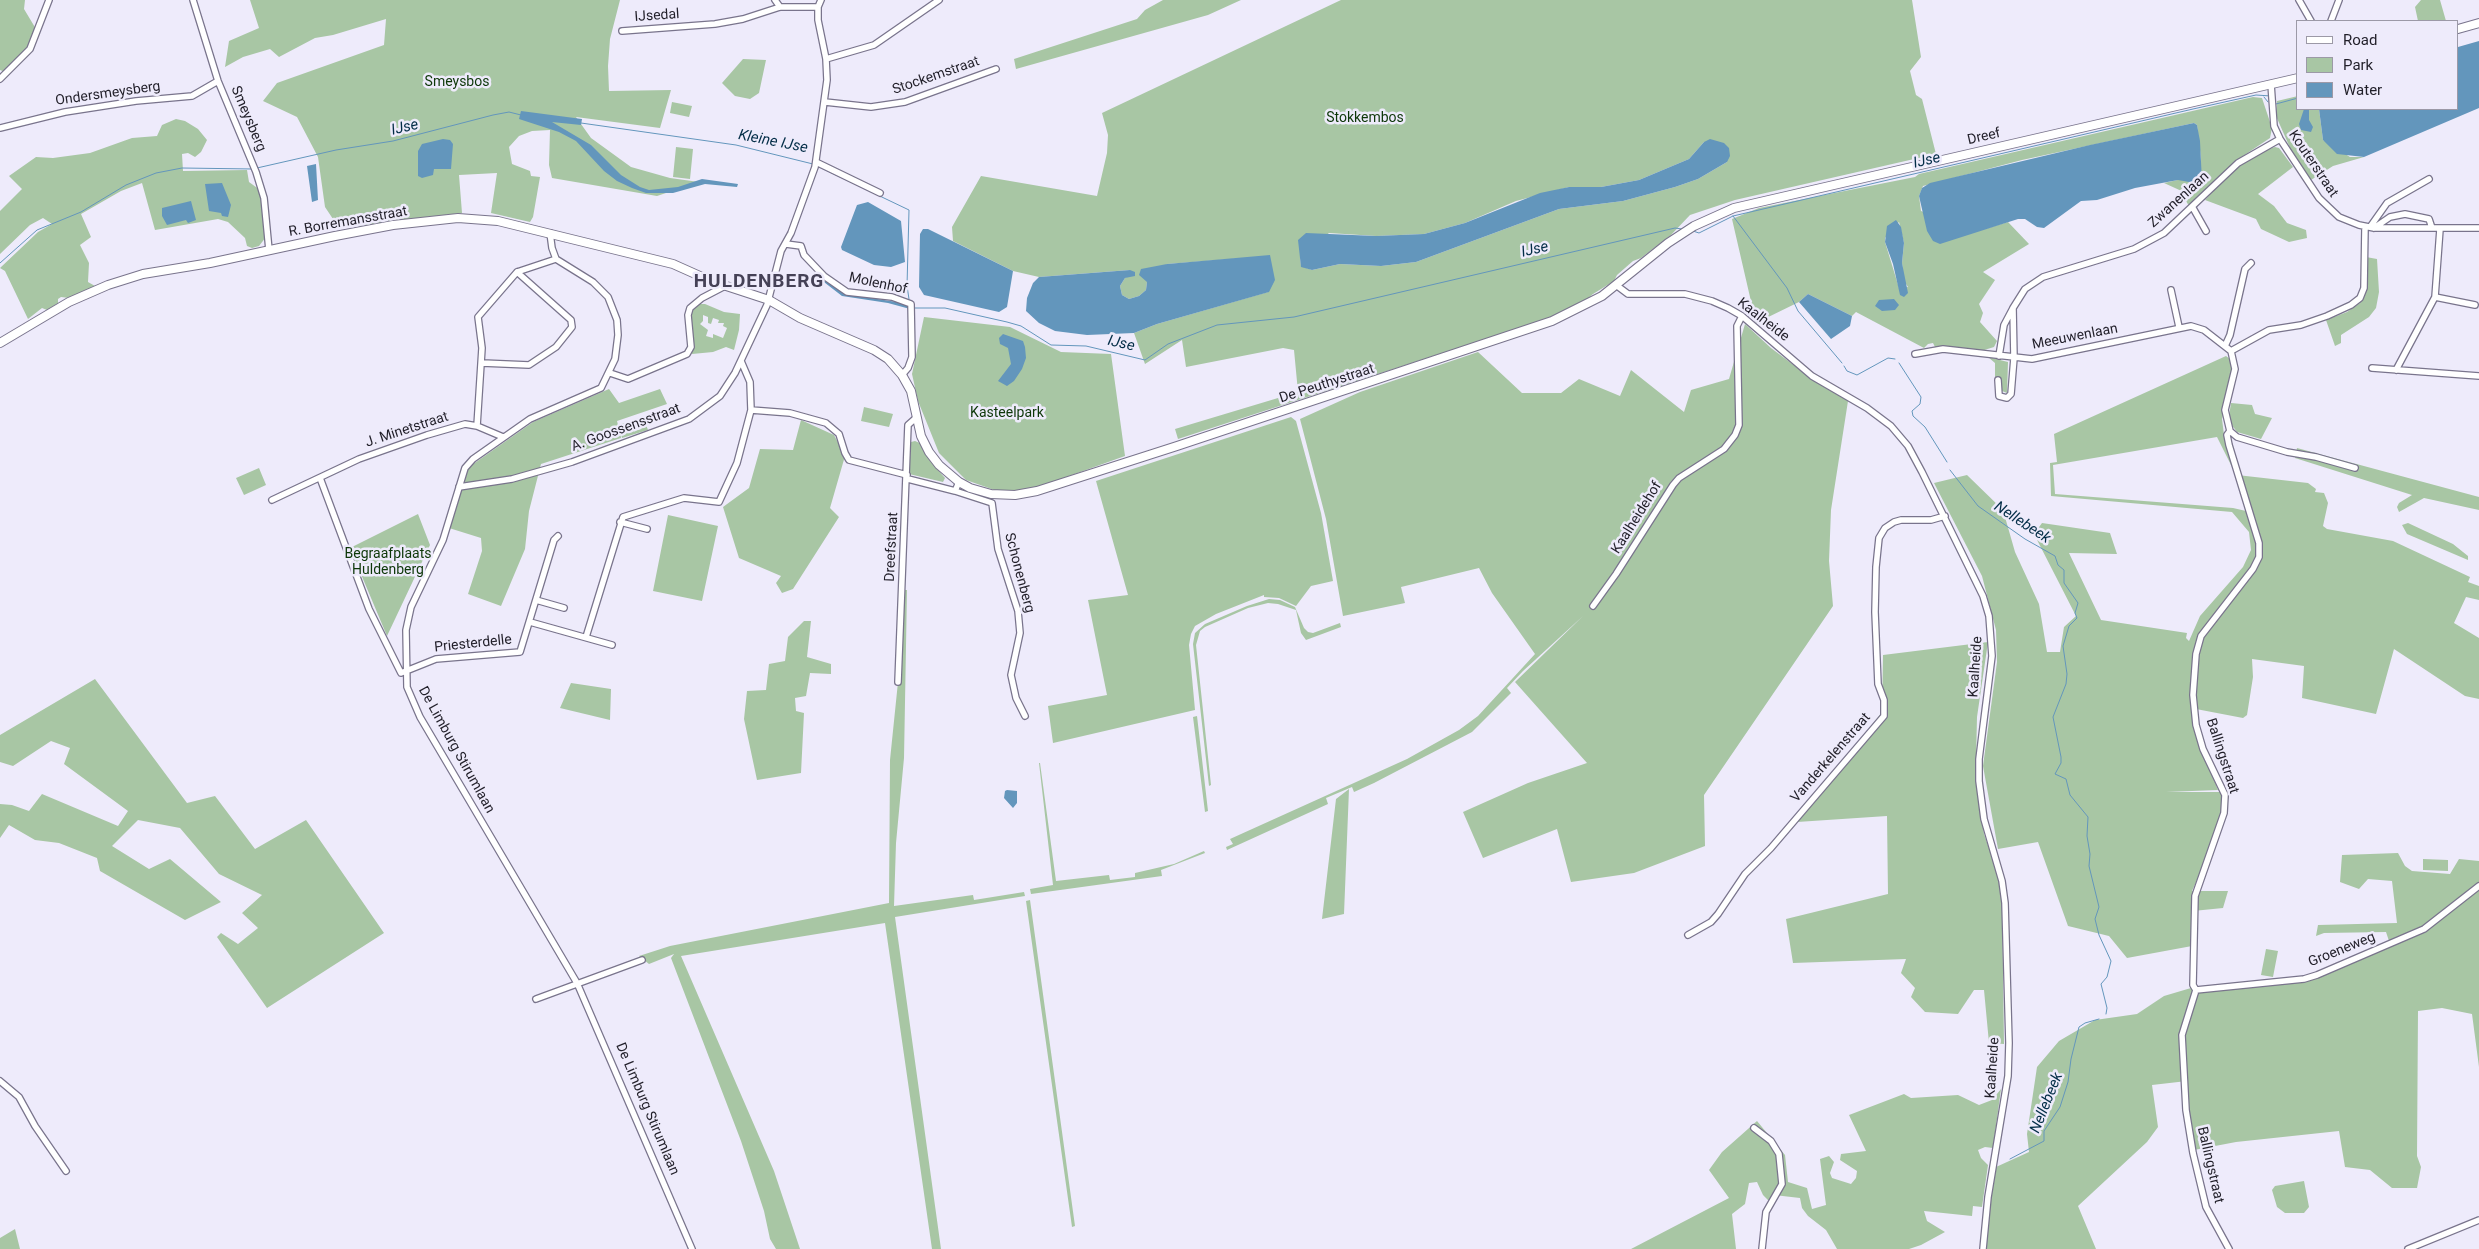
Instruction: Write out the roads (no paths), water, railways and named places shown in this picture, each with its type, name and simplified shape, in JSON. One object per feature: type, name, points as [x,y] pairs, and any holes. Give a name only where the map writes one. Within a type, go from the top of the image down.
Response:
[{"type":"main road","points":[[2459,29],[2479,22]]},
{"type":"main road","name":"Dreef","points":[[1682,234],[1694,226],[1727,211],[1760,201],[2296,78]]},
{"type":"main road","name":"R. Borremansstraat","points":[[0,343],[69,302],[126,278],[374,228],[458,218],[498,220],[673,264],[711,281],[769,300]]},
{"type":"main road","name":"De Peuthystraat","points":[[769,300],[800,318],[874,350],[888,359],[902,375],[911,391],[921,436],[929,452],[939,465],[959,482],[991,494],[1015,495],[1037,491],[1531,329],[1586,306],[1616,286],[1682,234]]},
{"type":"street","points":[[0,79],[30,49],[49,0]]},
{"type":"street","name":"Smeysberg","points":[[193,0],[218,81],[254,165],[264,198],[269,250]]},
{"type":"street","points":[[775,0],[780,7]]},
{"type":"street","points":[[818,7],[821,0]]},
{"type":"street","points":[[826,59],[874,45],[939,0]]},
{"type":"street","points":[[2299,0],[2310,20]]},
{"type":"street","points":[[2331,20],[2339,0]]},
{"type":"street","name":"IJsedal","points":[[622,31],[724,22],[743,19],[780,7],[818,7]]},
{"type":"street","name":"A. Goossensstraat","points":[[459,487],[540,472],[689,419],[720,396],[740,361],[769,300],[781,251],[786,244],[816,164],[825,102],[826,59],[818,20],[818,7]]},
{"type":"street","name":"Stockemstraat","points":[[825,102],[871,107],[905,102],[996,69]]},
{"type":"street","name":"Ondersmeysberg","points":[[0,128],[92,108],[160,98],[192,96],[218,81]]},
{"type":"street","name":"Kouterstraat","points":[[2271,84],[2274,126],[2280,139],[2324,204],[2345,220],[2370,227],[2479,228]]},
{"type":"street","name":"Zwanenlaan","points":[[1999,356],[2004,325],[2025,289],[2043,277],[2143,245],[2164,233],[2193,208],[2238,163],[2280,139]]},
{"type":"street","points":[[816,164],[880,192]]},
{"type":"street","points":[[2355,468],[2316,457],[2287,452],[2237,437],[2230,431],[2226,410],[2236,369],[2231,351],[2269,330],[2301,324],[2327,316],[2351,305],[2360,298],[2364,288],[2370,227],[2387,203],[2429,180]]},
{"type":"street","points":[[2193,208],[2206,231]]},
{"type":"street","name":"Kouterstraat","points":[[2370,227],[2390,217],[2405,214],[2429,219],[2432,228]]},
{"type":"street","points":[[2396,370],[2435,297],[2440,229]]},
{"type":"street","points":[[477,426],[482,363],[478,317],[517,272],[556,258],[552,248],[554,234]]},
{"type":"street","name":"Molenhof","points":[[786,244],[801,246],[804,255],[824,276],[839,288],[855,294],[910,302],[912,308],[912,357],[908,368],[902,375]]},
{"type":"street","name":"De Limburg Stirumlaan","points":[[556,258],[593,282],[608,297],[617,320],[618,335],[616,354],[610,372],[601,388],[530,419],[473,459],[466,468],[443,540],[411,607],[406,630],[406,687],[420,717],[577,983],[641,1125],[692,1249]]},
{"type":"street","points":[[2225,346],[2230,335],[2245,269],[2251,263]]},
{"type":"street","points":[[482,363],[523,365],[534,363],[556,347],[572,327],[571,320],[517,272]]},
{"type":"street","points":[[610,372],[628,379],[687,354],[690,347],[688,315],[690,308],[702,298],[725,286]]},
{"type":"street","name":"Kaalheide","points":[[1616,286],[1628,294],[1663,293],[1698,296],[1742,316],[1812,376],[1867,408],[1891,426],[1908,446],[1946,516],[1983,596],[1992,636],[1991,676],[1979,759],[1979,781],[1984,819],[2002,881],[2005,903],[2009,1043],[2008,1076],[1988,1197],[1983,1249]]},
{"type":"street","points":[[2171,290],[2179,327]]},
{"type":"street","points":[[2435,297],[2475,305]]},
{"type":"street","points":[[1998,380],[1999,396],[2007,398],[2011,394],[2014,358],[2013,308]]},
{"type":"street","name":"Kaalheidehof","points":[[1593,606],[1616,574],[1673,485],[1679,478],[1724,449],[1735,435],[1739,425],[1737,326],[1742,316]]},
{"type":"street","name":"Meeuwenlaan","points":[[1915,354],[1943,349],[2032,359],[2191,326],[2204,330],[2231,351]]},
{"type":"street","points":[[620,520],[650,510],[666,502],[684,498],[719,502],[737,463],[751,410],[750,382],[740,361]]},
{"type":"street","points":[[2372,368],[2479,376]]},
{"type":"street","points":[[751,410],[790,413],[826,423],[840,434],[845,453],[850,460],[955,491],[959,482]]},
{"type":"street","name":"Dreefstraat","points":[[898,682],[908,425],[917,417]]},
{"type":"street","name":"J. Minetstraat","points":[[272,500],[359,459],[402,443],[465,424],[477,426],[503,438]]},
{"type":"street","name":"Ballingstraat","points":[[2229,1249],[2206,1207],[2187,1117],[2182,1035],[2196,990],[2193,985],[2195,896],[2224,813],[2224,795],[2196,725],[2193,695],[2196,654],[2201,636],[2253,569],[2259,557],[2259,543],[2229,445],[2227,435],[2230,431]]},
{"type":"street","points":[[320,478],[369,610],[399,671],[405,672]]},
{"type":"street","name":"Schonenberg","points":[[955,491],[992,503],[998,549],[1018,611],[1020,632],[1012,675],[1016,698],[1025,716]]},
{"type":"street","name":"Vanderkelenstraat","points":[[1688,935],[1711,922],[1745,874],[1771,848],[1884,716],[1884,700],[1878,684],[1875,612],[1879,538],[1885,528],[1894,522],[1901,520],[1931,520],[1946,516]]},
{"type":"street","points":[[620,520],[647,529]]},
{"type":"street","points":[[586,637],[620,520]]},
{"type":"street","name":"Priesterdelle","points":[[405,672],[436,658],[518,654],[522,650],[554,540],[558,536]]},
{"type":"street","points":[[536,600],[564,608]]},
{"type":"street","points":[[530,622],[612,645]]},
{"type":"street","name":"Groeneweg","points":[[2196,990],[2291,981],[2317,975],[2424,929],[2479,886]]},
{"type":"street","points":[[536,999],[642,960]]},
{"type":"street","points":[[0,1081],[18,1097],[35,1126],[66,1171]]},
{"type":"street","points":[[1754,1128],[1771,1141],[1779,1154],[1782,1184],[1766,1212],[1762,1249]]},
{"type":"street","points":[[2408,1249],[2479,1220]]},
{"type":"water","points":[[2479,41],[2479,108],[2364,157],[2337,154],[2323,140],[2319,110],[2459,110],[2459,47]]},
{"type":"water","points":[[2304,110],[2309,110],[2309,120],[2313,127],[2311,132],[2301,130],[2299,124]]},
{"type":"water","points":[[521,111],[582,119],[581,125],[552,122],[591,145],[621,175],[640,187],[649,190],[678,187],[702,179],[738,184],[737,187],[705,184],[673,193],[646,193],[617,181],[604,171],[576,141],[559,132],[519,119]]},
{"type":"water","points":[[2194,123],[2197,125],[2200,141],[2202,182],[2200,184],[2178,180],[2135,188],[2097,200],[2081,201],[2044,228],[2037,227],[2025,219],[2018,219],[1940,244],[1933,241],[1927,231],[1919,196],[1922,188],[1930,183],[2090,145]]},
{"type":"water","points":[[443,139],[450,140],[453,144],[451,169],[434,169],[433,175],[422,178],[418,176],[418,151],[422,144]]},
{"type":"water","points":[[1710,139],[1724,143],[1729,148],[1730,156],[1727,162],[1698,179],[1675,187],[1623,201],[1559,209],[1416,262],[1381,266],[1340,264],[1312,270],[1301,267],[1298,240],[1306,233],[1376,236],[1424,234],[1465,223],[1540,193],[1569,187],[1601,187],[1639,180],[1689,159],[1704,142]]},
{"type":"water","points":[[316,164],[318,200],[312,202],[307,166]]},
{"type":"water","points":[[222,183],[231,205],[228,217],[222,216],[221,213],[209,211],[205,184]]},
{"type":"water","points":[[191,201],[196,220],[188,223],[186,220],[167,225],[162,216],[162,208]]},
{"type":"water","points":[[868,202],[901,221],[905,262],[891,267],[874,265],[842,250],[841,247],[857,205]]},
{"type":"water","points":[[1896,220],[1901,227],[1904,243],[1902,263],[1908,293],[1904,297],[1900,295],[1893,264],[1885,242],[1887,226]]},
{"type":"water","points":[[923,229],[928,229],[1013,271],[1007,307],[999,312],[924,295],[919,287],[920,234]]},
{"type":"water","points":[[1270,255],[1275,280],[1269,292],[1157,324],[1134,333],[1087,335],[1055,331],[1039,323],[1026,311],[1027,298],[1033,283],[1039,277],[1130,270],[1135,272],[1135,276],[1125,278],[1120,286],[1122,295],[1129,299],[1139,296],[1146,290],[1147,282],[1139,275],[1141,269],[1167,264]]},
{"type":"water","points":[[822,277],[845,294],[897,302],[910,307],[910,309],[888,303],[842,296],[820,279]]},
{"type":"water","points":[[1808,294],[1852,316],[1850,326],[1831,339],[1799,302]]},
{"type":"water","points":[[1894,299],[1899,305],[1895,310],[1882,311],[1875,306],[1879,300]]},
{"type":"water","points":[[1003,334],[1023,341],[1026,358],[1022,369],[1014,381],[1007,386],[998,381],[1011,364],[1008,348],[1000,344],[999,338]]},
{"type":"water","points":[[1005,791],[1017,791],[1017,803],[1013,808],[1004,798]]},
{"type":"waterway","name":"IJse","points":[[1693,231],[1699,233],[1733,216],[2193,109],[2256,95],[2271,96]]},
{"type":"waterway","name":"IJse","points":[[2264,97],[2268,102]]},
{"type":"waterway","points":[[2276,104],[2296,99]]},
{"type":"waterway","name":"IJse","points":[[257,168],[336,150],[393,141],[493,115],[509,112],[521,115]]},
{"type":"waterway","name":"Kleine IJse","points":[[581,123],[736,145],[813,164]]},
{"type":"waterway","name":"Kleine IJse","points":[[817,166],[909,210],[907,286],[909,299]]},
{"type":"waterway","name":"IJse","points":[[0,263],[37,230],[81,212],[126,185],[156,173],[182,168],[253,169]]},
{"type":"waterway","name":"Nellebeek","points":[[1733,216],[1787,288],[1798,311],[1842,363]]},
{"type":"waterway","name":"IJse","points":[[913,308],[945,308],[1021,326],[1051,345],[1086,346],[1145,360],[1168,344],[1217,325],[1294,317],[1675,228],[1682,229]]},
{"type":"waterway","name":"Nellebeek","points":[[1844,366],[1847,371],[1857,375],[1888,358],[1895,359]]},
{"type":"waterway","name":"Nellebeek","points":[[1899,363],[1921,397],[1920,404],[1912,411],[1913,416],[1925,427],[1947,462]]},
{"type":"waterway","name":"Nellebeek","points":[[1950,470],[1978,506],[2025,539],[2055,556],[2058,565],[2064,570],[2064,583],[2078,603],[2075,613],[2077,618],[2069,626],[2063,646],[2067,674],[2066,684],[2053,717],[2061,757],[2061,763],[2055,774],[2066,779],[2070,795],[2088,817],[2089,866],[2099,907],[2095,919],[2099,935],[2111,961],[2107,977],[2101,984],[2107,1008],[2106,1014]]},
{"type":"waterway","name":"Nellebeek","points":[[2010,1159],[2044,1141],[2044,1131],[2060,1107],[2068,1082],[2071,1059],[2079,1027],[2099,1019]]},
{"type":"district","name":"HULDENBERG","points":[[759,282]]},
{"type":"park label","name":"Smeysbos","points":[[457,82]]},
{"type":"park label","name":"Stokkembos","points":[[1365,118]]},
{"type":"park label","name":"Kasteelpark","points":[[1007,413]]},
{"type":"park label","name":"Begraafplaats Huldenberg","points":[[388,562]]}]
